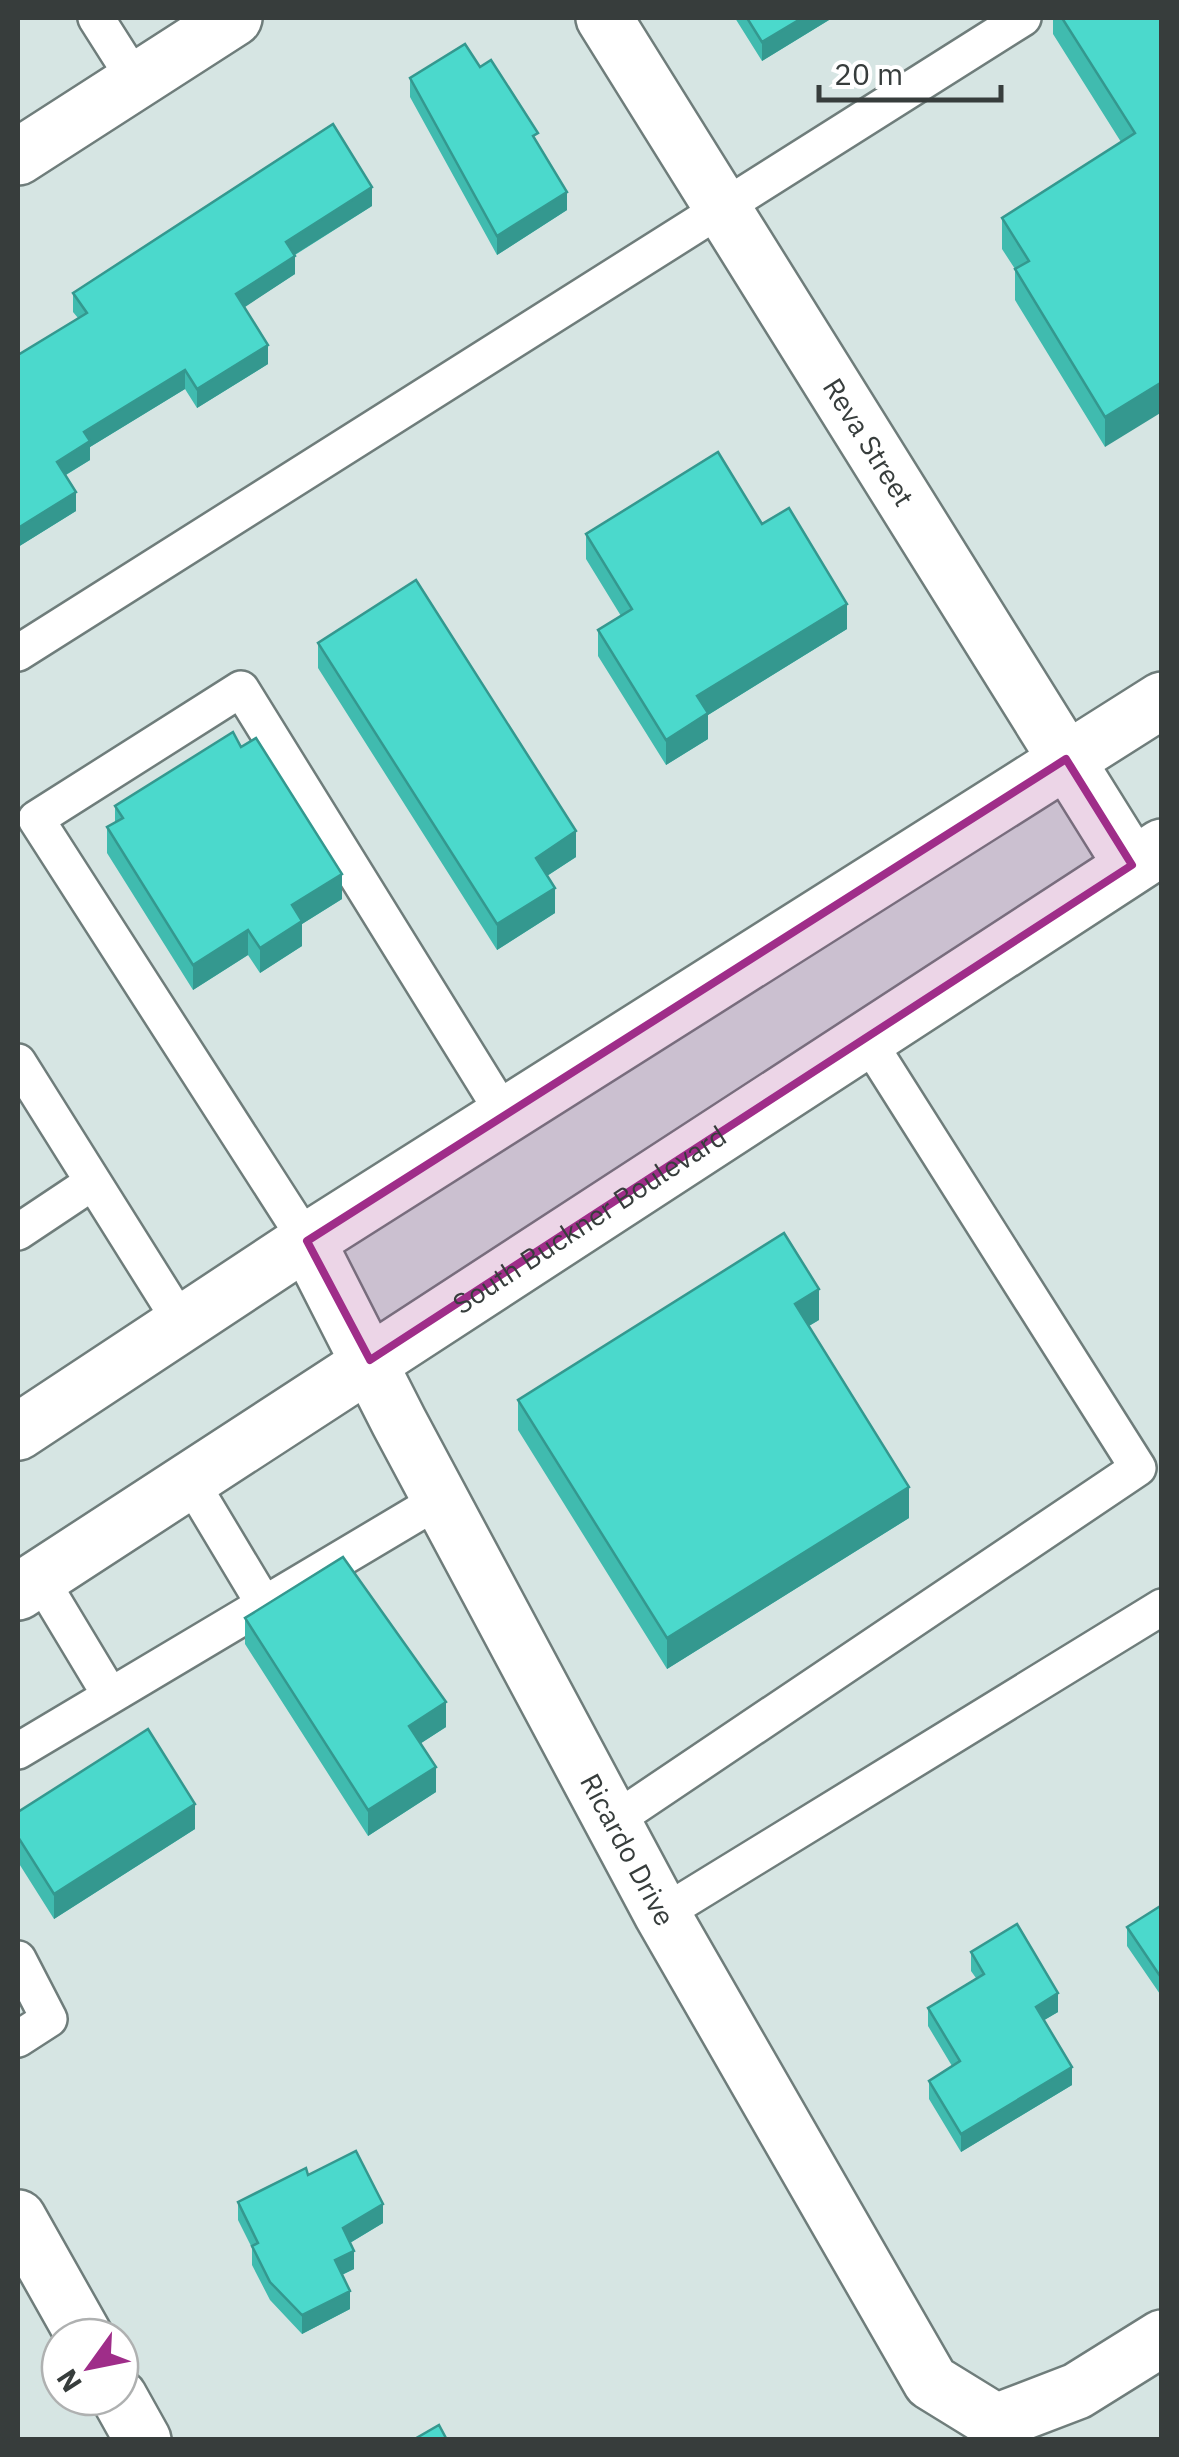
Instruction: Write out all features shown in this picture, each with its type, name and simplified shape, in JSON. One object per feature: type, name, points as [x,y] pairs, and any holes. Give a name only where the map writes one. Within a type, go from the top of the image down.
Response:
[{"type":"street","points":[[18,157],[234,18]]},
{"type":"street","name":"Reva Street","points":[[604,18],[1066,759],[1147,856]]},
{"type":"street","points":[[18,1432],[308,1240],[1162,700]]},
{"type":"street","name":"South Buckner Boulevard","points":[[28,1584],[1147,856]]},
{"type":"street","name":"Ricardo Drive","points":[[308,1240],[440,1499],[662,1914],[931,2382],[996,2422],[1078,2391],[1162,2338]]},
{"type":"street","points":[[18,2218],[74,2317]]},
{"type":"street","points":[[130,2417],[143,2440]]},
{"type":"lane","points":[[96,18],[136,81]]},
{"type":"lane","points":[[18,653],[1023,18]]},
{"type":"lane","points":[[308,1240],[36,819],[241,689],[506,1118]]},
{"type":"lane","points":[[612,1822],[1138,1468],[866,1038]]},
{"type":"lane","points":[[18,1062],[182,1322]]},
{"type":"lane","points":[[18,1232],[93,1182]]},
{"type":"lane","points":[[189,1479],[264,1604]]},
{"type":"lane","points":[[18,1751],[440,1499]]},
{"type":"lane","points":[[28,1584],[110,1696]]},
{"type":"lane","points":[[662,1914],[1162,1607]]},
{"type":"lane","points":[[18,1960],[48,2019],[18,2039]]},
{"type":"highlighted area","points":[[1066,759],[1132,865],[370,1360],[307,1241]]},
{"type":"building","points":[[747,18],[802,18],[762,42]]},
{"type":"building","points":[[1062,18],[1162,18],[1162,382],[1105,417],[1015,269],[1029,261],[1002,218],[1135,133]]},
{"type":"building","points":[[465,44],[480,67],[491,60],[538,133],[533,136],[567,192],[497,236],[410,78]]},
{"type":"building","points":[[333,124],[372,187],[286,242],[295,256],[236,294],[268,345],[197,389],[185,370],[84,432],[90,441],[57,462],[76,492],[18,528],[18,355],[87,313],[73,293]]},
{"type":"building","points":[[718,452],[762,524],[789,508],[847,604],[697,696],[708,713],[666,740],[598,630],[632,609],[586,534]]},
{"type":"building","points":[[416,580],[576,831],[536,858],[555,888],[497,924],[318,643]]},
{"type":"building","points":[[233,732],[241,747],[256,738],[342,874],[292,905],[302,921],[260,948],[248,930],[193,965],[107,827],[123,818],[115,806]]},
{"type":"building","points":[[784,1233],[819,1289],[795,1304],[909,1487],[667,1638],[518,1400]]},
{"type":"building","points":[[343,1557],[446,1702],[409,1726],[436,1767],[368,1810],[245,1618]]},
{"type":"building","points":[[148,1729],[195,1804],[54,1894],[18,1837],[18,1812]]},
{"type":"building","points":[[1162,1905],[1162,1979],[1127,1927]]},
{"type":"building","points":[[1017,1924],[1058,1993],[1036,2007],[1072,2067],[961,2134],[929,2081],[960,2061],[928,2008],[984,1974],[971,1952]]},
{"type":"building","points":[[356,2151],[383,2204],[343,2228],[354,2251],[335,2260],[350,2291],[302,2315],[270,2282],[252,2246],[258,2243],[238,2202],[306,2168],[308,2175]]},
{"type":"building","points":[[439,2425],[447,2440],[413,2440]]}]
